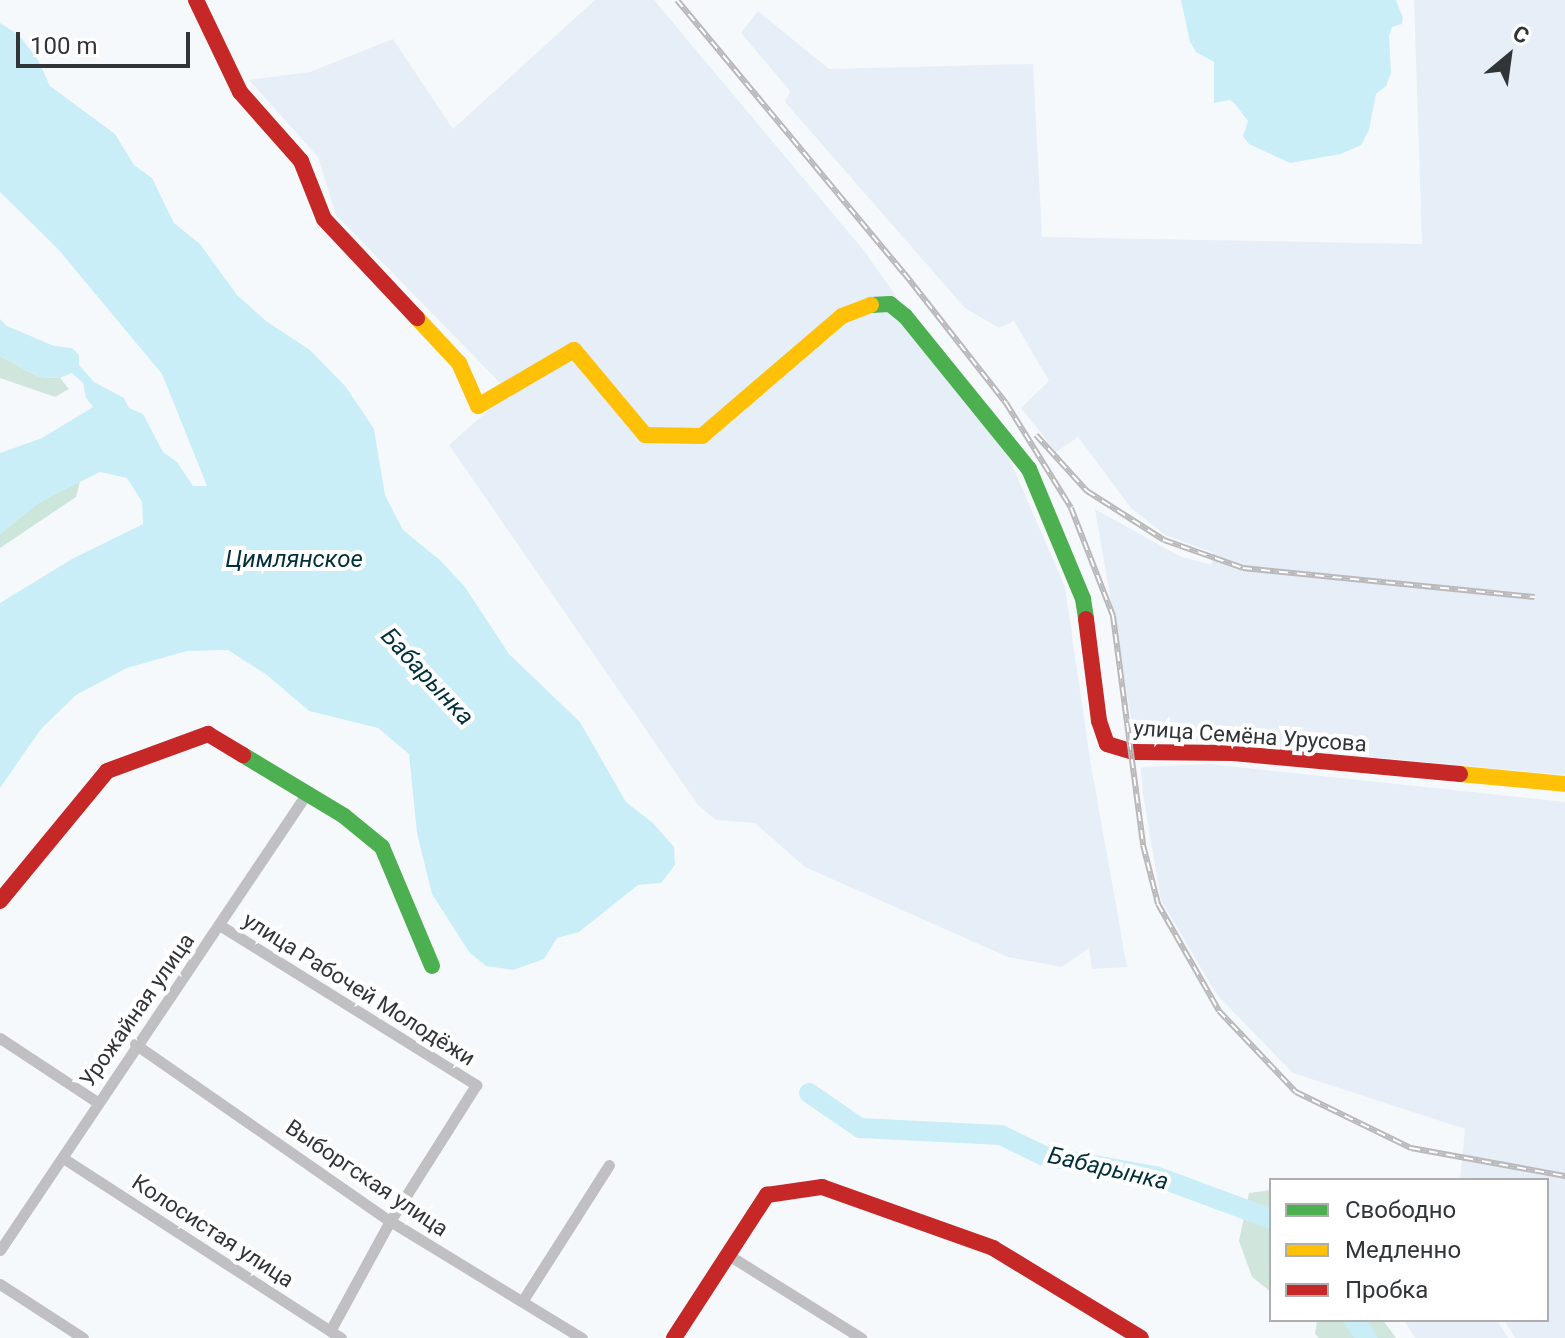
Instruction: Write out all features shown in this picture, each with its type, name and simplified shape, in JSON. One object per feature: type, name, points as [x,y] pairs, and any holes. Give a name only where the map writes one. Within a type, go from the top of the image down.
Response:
[{"type":"street","name":"улица Семёна Урусова","points":[[196,0],[240,92],[301,161],[324,219],[459,363],[466,385],[478,406],[574,350],[645,435],[702,436],[842,316],[865,305],[890,304],[905,316],[1029,469],[1083,599],[1099,721],[1107,744],[1133,752],[1233,753],[1565,784]]},
{"type":"street","points":[[0,901],[107,771],[208,734],[307,793],[382,847],[432,966]]},
{"type":"street","name":"Урожайная улица","points":[[0,1250],[135,1044],[221,926],[307,793]]},
{"type":"street","name":"улица Рабочей Молодёжи","points":[[221,926],[476,1085],[390,1221]]},
{"type":"street","points":[[0,1038],[97,1102]]},
{"type":"street","name":"Выборгская улица","points":[[135,1044],[390,1221],[582,1338]]},
{"type":"street","name":"Колосистая улица","points":[[63,1158],[341,1338]]},
{"type":"street","points":[[523,1300],[609,1165]]},
{"type":"street","points":[[674,1338],[767,1195],[822,1187],[993,1248],[1141,1338]]},
{"type":"street","points":[[330,1331],[390,1221]]},
{"type":"street","points":[[730,1256],[861,1338]]},
{"type":"street","points":[[0,1284],[83,1338]]},
{"type":"shaded area","points":[[595,0],[654,0],[865,252],[1009,458],[1065,587],[1090,760],[1127,967],[1092,969],[1089,948],[1062,967],[1008,957],[805,867],[755,823],[716,820],[698,805],[449,445],[509,392],[336,215],[318,157],[249,80],[310,72],[393,39],[453,129]]},
{"type":"shaded area","points":[[1414,0],[1565,0],[1565,775],[1134,735],[1095,509],[1179,556],[1211,565],[1214,553],[1165,535],[1131,508],[1078,437],[1056,452],[1021,408],[1049,381],[1014,321],[999,328],[965,308],[785,102],[790,91],[741,33],[758,11],[829,69],[1033,64],[1042,237],[1422,244]]},
{"type":"shaded area","points":[[1210,764],[1565,802],[1565,1338],[1515,1338],[1505,1322],[1549,1322],[1549,1178],[1460,1178],[1465,1129],[1293,1073],[1217,995],[1161,900],[1141,767]]},
{"type":"shaded area","points":[[1405,1322],[1498,1322],[1508,1338],[1415,1338]]},
{"type":"green space","points":[[0,356],[39,377],[60,378],[69,389],[55,397],[0,378]]},
{"type":"green space","points":[[80,481],[76,497],[0,548],[0,534],[38,503]]},
{"type":"green space","points":[[1269,1190],[1269,1290],[1252,1277],[1239,1241],[1249,1193]]},
{"type":"green space","points":[[1317,1322],[1384,1322],[1396,1338],[1319,1338],[1315,1334]]},
{"type":"water","points":[[1181,0],[1396,0],[1403,18],[1402,24],[1392,27],[1389,36],[1391,73],[1386,86],[1376,94],[1369,130],[1361,145],[1341,154],[1290,163],[1249,144],[1243,136],[1248,121],[1235,104],[1230,100],[1214,103],[1214,62],[1196,52],[1190,42]]},
{"type":"water","name":"Цимлянское","points":[[0,23],[19,35],[38,60],[50,86],[115,134],[134,165],[152,178],[174,223],[200,244],[237,295],[266,321],[310,350],[346,387],[374,429],[385,495],[403,530],[441,561],[465,587],[509,654],[580,722],[626,802],[653,823],[674,847],[675,865],[661,883],[638,885],[579,932],[557,938],[544,959],[513,970],[486,966],[469,952],[432,894],[417,833],[409,754],[378,728],[309,711],[267,675],[228,650],[187,651],[127,668],[76,695],[41,729],[0,788],[0,603],[72,559],[143,524],[142,502],[127,478],[100,472],[38,503],[0,534],[0,453],[42,438],[93,407],[86,398],[83,383],[72,373],[60,378],[39,377],[0,356],[0,319],[7,326],[54,346],[72,348],[79,355],[79,365],[94,382],[124,398],[129,408],[143,414],[163,452],[177,462],[193,486],[207,486],[162,374],[58,249],[0,192]]},
{"type":"waterway","name":"Бабарынка","points":[[809,1093],[860,1128],[1001,1135],[1044,1156],[1155,1176],[1269,1218]]},
{"type":"waterway","name":"Бабарынка","points":[[1355,1322],[1367,1338]]},
{"type":"railway","points":[[677,0],[904,273],[1006,403],[1071,508],[1113,616],[1143,845],[1158,904],[1219,1011],[1296,1092],[1411,1148],[1565,1176]]},
{"type":"railway","points":[[1036,435],[1087,491],[1164,540],[1243,568],[1535,597]]},
{"type":"traffic: fast","points":[[871,305],[890,304],[905,316],[1029,469],[1083,599],[1086,619]]},
{"type":"traffic: fast","points":[[243,755],[344,816],[382,847],[432,966]]},
{"type":"traffic: slow","points":[[417,318],[459,363],[478,406],[574,350],[645,435],[702,436],[842,316],[871,305]]},
{"type":"traffic: slow","points":[[1460,774],[1565,784]]},
{"type":"traffic: jam","points":[[196,0],[240,92],[301,161],[324,219],[417,318]]},
{"type":"traffic: jam","points":[[1086,619],[1099,721],[1107,744],[1133,752],[1233,753],[1460,774]]},
{"type":"traffic: jam","points":[[0,901],[107,771],[208,734],[243,755]]},
{"type":"traffic: jam","points":[[674,1338],[767,1195],[822,1187],[993,1248],[1141,1338]]}]
